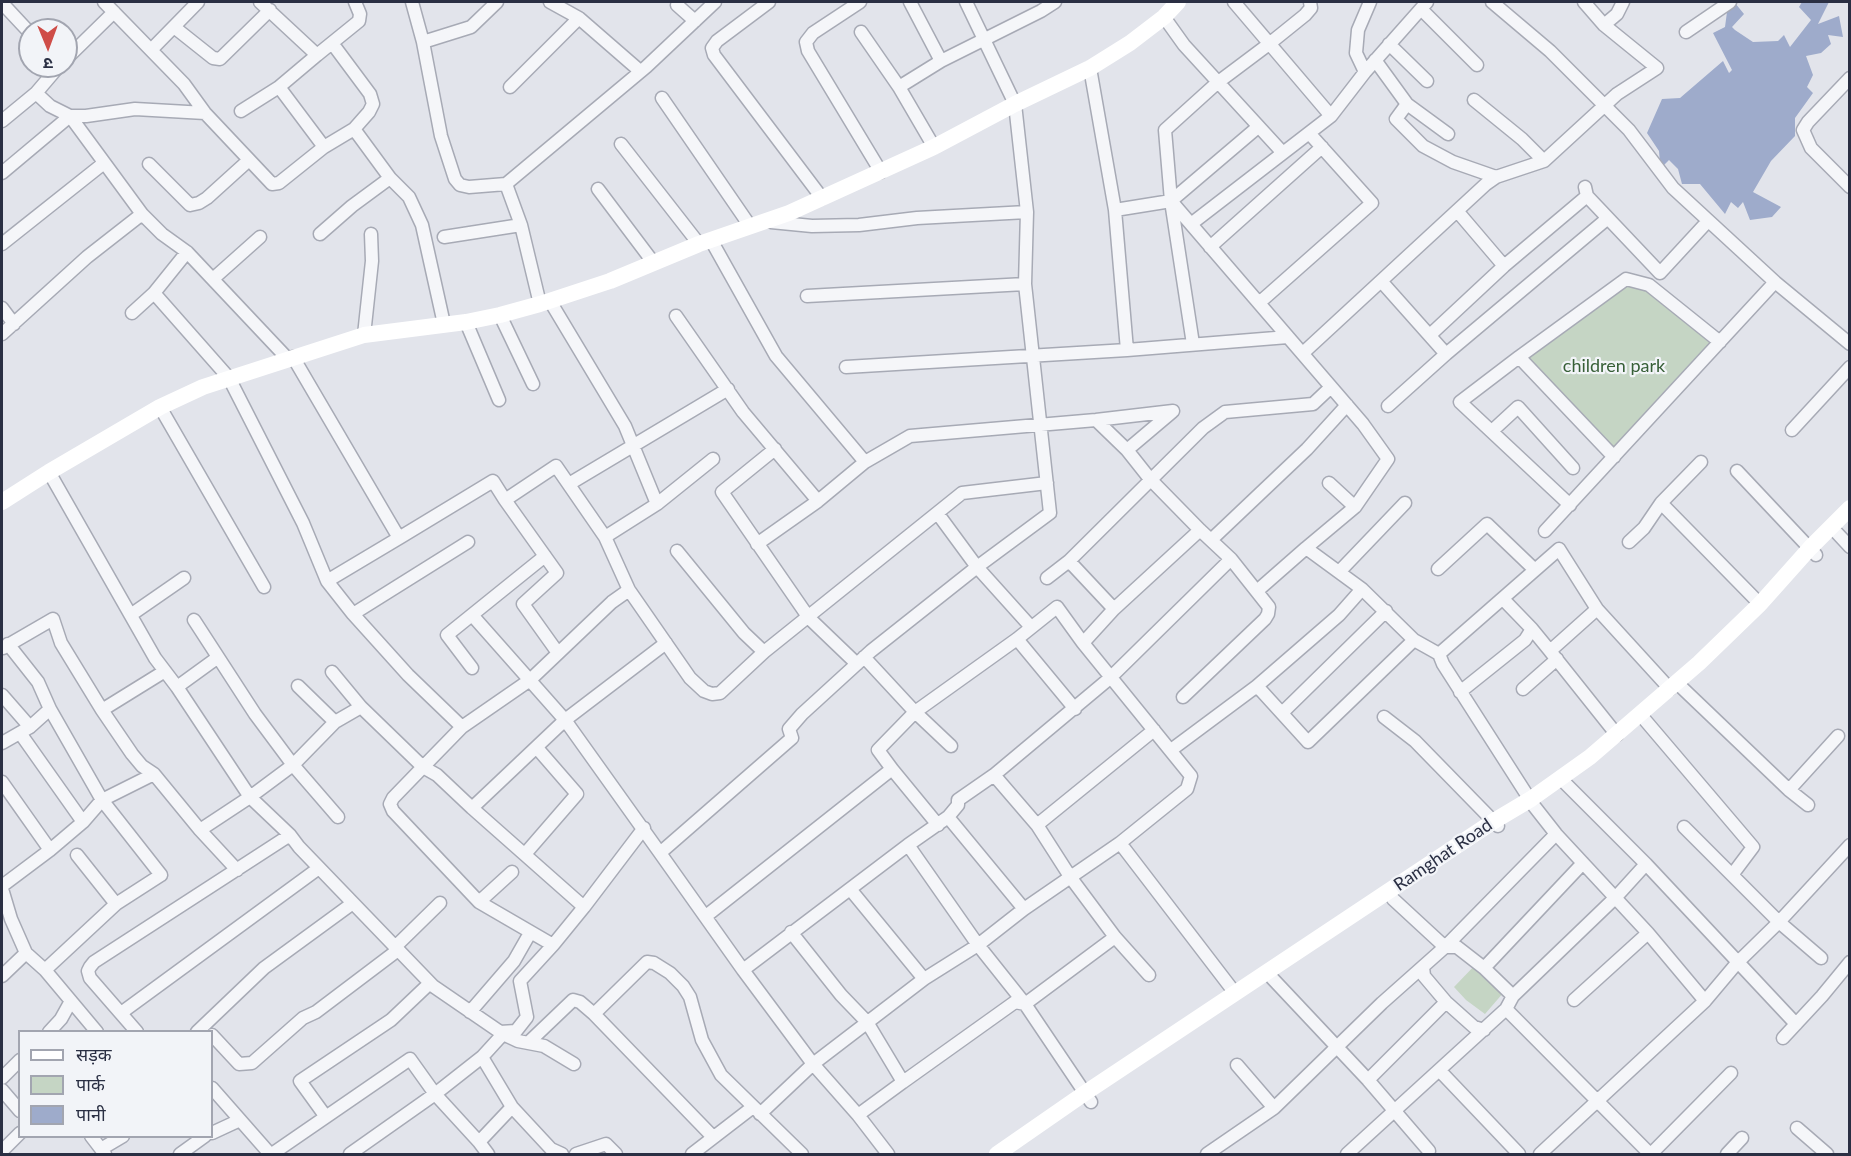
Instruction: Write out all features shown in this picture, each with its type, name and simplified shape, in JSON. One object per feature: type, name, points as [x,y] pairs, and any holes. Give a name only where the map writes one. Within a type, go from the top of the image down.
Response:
[{"type":"main road","points":[[2,502],[49,471],[160,406],[202,387],[364,335],[466,322],[545,302],[610,281],[705,242],[789,213],[934,147],[1090,68],[1130,43],[1170,6]]},
{"type":"main road","name":"Ramghat Road","points":[[1533,802],[1676,687],[1758,616],[1850,508]]},
{"type":"main road","name":"Ramghat Road","points":[[1015,1155],[1088,1097],[1235,993],[1595,763],[1645,720],[1813,552],[1850,520]]},
{"type":"main road","name":"Ramghat Road","points":[[998,1155],[1393,899],[1497,824]]},
{"type":"street","points":[[104,2],[184,84],[205,113],[272,184],[279,183],[324,147],[354,129],[373,104],[370,94],[332,43]]},
{"type":"street","points":[[151,50],[198,2]]},
{"type":"street","points":[[241,111],[279,87],[359,21],[360,14],[355,2]]},
{"type":"street","points":[[412,2],[423,42],[441,136],[454,179],[460,185],[469,187],[506,184],[640,71],[716,2]]},
{"type":"street","points":[[423,42],[471,27],[497,2]]},
{"type":"street","points":[[550,2],[579,18],[640,71]]},
{"type":"street","points":[[769,2],[717,41],[712,48],[714,55],[822,198]]},
{"type":"street","points":[[860,2],[813,33],[806,42],[808,51],[881,172]]},
{"type":"street","points":[[910,2],[941,61]]},
{"type":"street","points":[[660,853],[792,738],[789,729],[802,714],[860,661],[977,567],[1050,513],[1025,284],[1027,212],[1016,104],[966,2]]},
{"type":"street","points":[[899,87],[941,61],[986,40],[1055,2]]},
{"type":"street","points":[[1236,2],[1331,116]]},
{"type":"street","points":[[1193,344],[1171,201],[1165,130],[1217,83],[1305,15],[1311,8],[1310,2]]},
{"type":"street","points":[[1365,72],[1356,53],[1358,30],[1370,2]]},
{"type":"street","points":[[1492,2],[1550,51],[1629,130],[1673,188],[1774,282],[1850,344]]},
{"type":"street","points":[[1302,353],[1458,212],[1476,193],[1496,177],[1544,161],[1617,94],[1657,68],[1604,26],[1584,2]]},
{"type":"street","points":[[1604,26],[1617,14],[1623,2]]},
{"type":"street","points":[[1686,32],[1730,2]]},
{"type":"street","points":[[2,3],[18,20]]},
{"type":"street","points":[[676,3],[695,21]]},
{"type":"street","points":[[1191,224],[1331,116],[1375,60],[1424,5],[1477,65]]},
{"type":"street","points":[[174,27],[213,58],[220,59],[265,6],[317,55]]},
{"type":"street","points":[[1170,6],[1184,45],[1283,153]]},
{"type":"street","points":[[78,47],[114,12]]},
{"type":"street","points":[[510,87],[579,18]]},
{"type":"street","points":[[861,32],[899,87],[934,147]]},
{"type":"street","points":[[1389,44],[1427,81]]},
{"type":"street","points":[[1375,60],[1407,104],[1448,134]]},
{"type":"street","points":[[1090,68],[1115,210],[1127,350]]},
{"type":"street","points":[[2,121],[36,93],[49,78]]},
{"type":"street","points":[[1850,78],[1803,130],[1811,148],[1850,187]]},
{"type":"street","points":[[279,87],[324,147]]},
{"type":"street","points":[[36,93],[50,106],[70,116],[135,109],[205,113]]},
{"type":"street","points":[[662,98],[757,224],[859,225],[917,218],[1027,212]]},
{"type":"street","points":[[1474,100],[1522,139],[1544,161]]},
{"type":"street","points":[[1407,104],[1396,119],[1423,146],[1453,162],[1496,177]]},
{"type":"street","points":[[70,116],[142,214],[214,278],[290,358],[399,538]]},
{"type":"street","points":[[2,173],[70,116]]},
{"type":"street","points":[[1115,210],[1171,201],[1258,127]]},
{"type":"street","points":[[354,129],[390,178],[409,197],[422,225],[444,324]]},
{"type":"street","points":[[1259,303],[1372,203],[1309,133]]},
{"type":"street","points":[[621,144],[705,242],[776,356],[865,462]]},
{"type":"street","points":[[1210,247],[1322,147]]},
{"type":"street","points":[[149,164],[190,205],[207,198],[249,160]]},
{"type":"street","points":[[2,244],[104,163]]},
{"type":"street","points":[[320,234],[352,206],[390,178]]},
{"type":"street","points":[[506,184],[545,302],[625,426],[657,504]]},
{"type":"street","points":[[598,189],[653,262]]},
{"type":"street","points":[[1430,335],[1586,191],[1660,273],[1708,221]]},
{"type":"street","points":[[1171,201],[1363,424],[1388,459],[1355,507],[1257,591]]},
{"type":"street","points":[[1458,212],[1504,266]]},
{"type":"street","points":[[2,334],[87,257],[142,214]]},
{"type":"street","points":[[1388,406],[1446,354],[1608,218]]},
{"type":"street","points":[[444,237],[521,225]]},
{"type":"street","points":[[364,335],[372,261],[371,234]]},
{"type":"street","points":[[214,278],[260,237]]},
{"type":"street","points":[[132,313],[154,293],[187,252]]},
{"type":"street","points":[[1570,505],[1460,402],[1626,279],[1649,285],[1720,342]]},
{"type":"street","points":[[1381,281],[1446,354]]},
{"type":"street","points":[[1545,531],[1774,282]]},
{"type":"street","points":[[807,296],[1025,284]]},
{"type":"street","points":[[154,293],[229,378],[303,523],[327,581],[353,614],[408,675],[462,727]]},
{"type":"street","points":[[2,308],[14,324]]},
{"type":"street","points":[[500,315],[532,384]]},
{"type":"street","points":[[676,316],[743,412],[818,501]]},
{"type":"street","points":[[466,322],[499,400]]},
{"type":"street","points":[[846,367],[1127,350],[1288,337]]},
{"type":"street","points":[[1519,357],[1614,456]]},
{"type":"street","points":[[1792,430],[1850,367]]},
{"type":"street","points":[[1047,578],[1069,561],[1203,428],[1225,412],[1313,404],[1331,387]]},
{"type":"street","points":[[569,484],[728,389]]},
{"type":"street","points":[[1211,540],[1307,449],[1347,405]]},
{"type":"street","points":[[160,406],[264,586]]},
{"type":"street","points":[[1492,431],[1518,407],[1573,468]]},
{"type":"street","points":[[757,544],[818,501],[865,462],[910,436],[1173,411],[1127,450]]},
{"type":"street","points":[[1096,420],[1127,450],[1150,479],[1200,531],[1231,559],[1269,607],[1269,614],[1183,697]]},
{"type":"street","points":[[775,449],[722,492],[809,618],[860,661],[951,746]]},
{"type":"street","points":[[605,537],[657,504],[714,459]]},
{"type":"street","points":[[1629,542],[1644,528],[1661,503],[1701,462]]},
{"type":"street","points":[[506,500],[556,466],[605,537],[629,590],[690,678],[704,691],[712,694],[720,693],[764,652],[962,493],[1047,483]]},
{"type":"street","points":[[49,471],[155,658],[250,797],[290,835],[430,983],[501,1033],[518,1041],[544,1046],[574,1064]]},
{"type":"street","points":[[1737,471],[1813,552]]},
{"type":"street","points":[[327,581],[494,481],[557,573],[523,604],[558,653]]},
{"type":"street","points":[[1329,483],[1355,507]]},
{"type":"street","points":[[1339,572],[1405,503]]},
{"type":"street","points":[[1661,503],[1760,604]]},
{"type":"street","points":[[938,514],[977,567],[1031,627]]},
{"type":"street","points":[[1438,569],[1486,524],[1535,570]]},
{"type":"street","points":[[1083,643],[1114,609],[1200,531]]},
{"type":"street","points":[[1837,533],[1850,547]]},
{"type":"street","points":[[353,614],[468,542]]},
{"type":"street","points":[[1306,548],[1362,589],[1414,640],[1439,654],[1460,692],[1556,834],[1616,897],[1705,1000]]},
{"type":"street","points":[[1439,654],[1559,549],[1597,609],[1676,687],[1808,805]]},
{"type":"street","points":[[677,551],[744,633],[764,652]]},
{"type":"street","points":[[472,668],[447,636],[545,556]]},
{"type":"street","points":[[743,970],[943,821],[958,805],[958,800],[994,775],[1110,678],[1231,559]]},
{"type":"street","points":[[1069,561],[1114,609]]},
{"type":"street","points":[[132,614],[184,578]]},
{"type":"street","points":[[1171,750],[1257,686],[1339,615],[1362,589]]},
{"type":"street","points":[[553,945],[479,902],[393,811],[390,804],[393,798],[462,727],[530,680],[612,602],[629,590]]},
{"type":"street","points":[[1503,599],[1532,628],[1617,735]]},
{"type":"street","points":[[692,1155],[713,1137],[756,1111],[924,979],[978,945],[1024,909],[1120,843],[1187,789],[1191,776],[1110,678],[1057,607],[1017,639],[915,712],[878,750],[892,769],[1024,909]]},
{"type":"street","points":[[1523,689],[1597,609]]},
{"type":"street","points":[[1282,713],[1386,611]]},
{"type":"street","points":[[472,615],[565,720],[743,970],[813,1064],[858,1115],[888,1155]]},
{"type":"street","points":[[45,970],[116,904],[161,875],[102,800],[50,709],[38,682],[5,646],[53,619],[61,643],[132,754],[142,766],[154,774],[237,870]]},
{"type":"street","points":[[194,620],[255,714],[293,765],[338,817]]},
{"type":"street","points":[[1460,692],[1525,640],[1532,628]]},
{"type":"street","points":[[1017,639],[1075,709]]},
{"type":"street","points":[[1257,686],[1308,742],[1414,640]]},
{"type":"street","points":[[472,808],[565,720],[666,644]]},
{"type":"street","points":[[177,687],[218,658]]},
{"type":"street","points":[[102,710],[165,670]]},
{"type":"street","points":[[332,672],[361,707],[423,767],[437,775],[584,907]]},
{"type":"street","points":[[298,686],[335,722]]},
{"type":"street","points":[[2,695],[83,822]]},
{"type":"street","points":[[201,830],[293,765],[335,722],[361,707]]},
{"type":"street","points":[[2,743],[25,730],[50,709]]},
{"type":"street","points":[[1384,717],[1415,741],[1497,824]]},
{"type":"street","points":[[1645,720],[1753,847],[1732,874]]},
{"type":"street","points":[[1037,825],[1154,730]]},
{"type":"street","points":[[1790,790],[1838,736]]},
{"type":"street","points":[[525,854],[577,794],[537,748]]},
{"type":"street","points":[[706,916],[892,769]]},
{"type":"street","points":[[95,1030],[45,970],[26,953],[11,919],[2,888],[83,822],[102,800],[154,774]]},
{"type":"street","points":[[994,775],[1037,825],[1071,878],[1116,937],[1149,975]]},
{"type":"street","points":[[2,782],[50,850]]},
{"type":"street","points":[[1566,783],[1646,864],[1796,1024]]},
{"type":"street","points":[[1684,827],[1779,922],[1821,958]]},
{"type":"street","points":[[350,1155],[435,1095],[482,1057],[501,1033],[516,1031],[527,1017],[520,981],[584,907],[644,828]]},
{"type":"street","points":[[1208,1155],[1274,1108],[1382,1003],[1445,947],[1556,834]]},
{"type":"street","points":[[135,1030],[90,978],[88,971],[90,967],[94,962],[290,835]]},
{"type":"street","points":[[1120,843],[1235,993]]},
{"type":"street","points":[[908,845],[978,945],[1024,1004],[1088,1097]]},
{"type":"street","points":[[1540,1155],[1705,1000],[1737,963],[1779,922],[1850,845]]},
{"type":"street","points":[[77,855],[116,904]]},
{"type":"street","points":[[1484,968],[1583,862]]},
{"type":"street","points":[[1347,1155],[1506,1009],[1513,996],[1616,897],[1646,864]]},
{"type":"street","points":[[121,1013],[319,868]]},
{"type":"street","points":[[479,902],[512,872]]},
{"type":"street","points":[[850,889],[924,979]]},
{"type":"street","points":[[1393,899],[1445,947],[1457,946],[1513,996]]},
{"type":"street","points":[[206,1030],[264,968],[353,903]]},
{"type":"street","points":[[213,1039],[239,1064],[252,1063],[303,1018],[316,1012],[396,948],[440,903]]},
{"type":"street","points":[[791,932],[867,1022],[903,1082]]},
{"type":"street","points":[[470,1012],[514,961],[530,933]]},
{"type":"street","points":[[1574,1000],[1648,933]]},
{"type":"street","points":[[858,1115],[1015,1002],[1024,1004],[1116,937]]},
{"type":"street","points":[[2,976],[26,953]]},
{"type":"street","points":[[594,1014],[647,962],[654,963],[670,973],[687,991],[702,1040],[721,1075],[802,1155]]},
{"type":"street","points":[[1783,1038],[1850,962]]},
{"type":"street","points":[[1423,967],[1424,976],[1446,1002],[1474,1027],[1484,1030]]},
{"type":"street","points":[[1272,978],[1368,1080],[1429,1151]]},
{"type":"street","points":[[326,1117],[300,1081],[391,1020],[430,983]]},
{"type":"street","points":[[530,1042],[573,1000],[580,1002],[713,1137]]},
{"type":"street","points":[[51,1030],[61,1019],[71,1001]]},
{"type":"street","points":[[1368,1080],[1446,1002]]},
{"type":"street","points":[[1506,1009],[1648,1154],[1731,1073]]},
{"type":"street","points":[[482,1057],[512,1107],[551,1149],[562,1155]]},
{"type":"street","points":[[213,1089],[271,1155],[410,1059],[435,1095],[479,1142],[488,1155]]},
{"type":"street","points":[[2,1078],[18,1062]]},
{"type":"street","points":[[1237,1065],[1274,1108]]},
{"type":"street","points":[[1440,1071],[1519,1155]]},
{"type":"street","points":[[2,1090],[18,1109]]},
{"type":"street","points":[[479,1142],[512,1107]]},
{"type":"street","points":[[213,1133],[240,1120]]},
{"type":"street","points":[[1797,1128],[1827,1155]]},
{"type":"street","points":[[2,1152],[18,1135]]},
{"type":"street","points":[[92,1138],[103,1152],[122,1138]]},
{"type":"street","points":[[180,1155],[204,1138]]},
{"type":"street","points":[[1726,1155],[1742,1138]]},
{"type":"street","points":[[576,1155],[606,1144],[616,1155]]},
{"type":"green space","name":"children park","points":[[1621,283],[1649,285],[1720,342],[1614,457],[1519,357]]},
{"type":"green space","points":[[1478,962],[1504,992],[1485,1014],[1466,1000],[1454,987]]},
{"type":"water","points":[[1802,2],[1829,2],[1818,24],[1839,16],[1843,37],[1828,35],[1831,44],[1821,53],[1806,56],[1813,75],[1807,87],[1813,93],[1795,118],[1795,136],[1771,161],[1753,192],[1781,207],[1772,217],[1750,220],[1743,202],[1738,208],[1731,202],[1725,214],[1700,184],[1682,184],[1678,169],[1669,160],[1663,166],[1660,163],[1659,151],[1647,133],[1662,99],[1680,98],[1723,61],[1729,73],[1732,70],[1713,33],[1725,27],[1729,8],[1735,3],[1744,14],[1732,27],[1753,42],[1778,41],[1784,35],[1790,47],[1811,20],[1799,7]]}]
